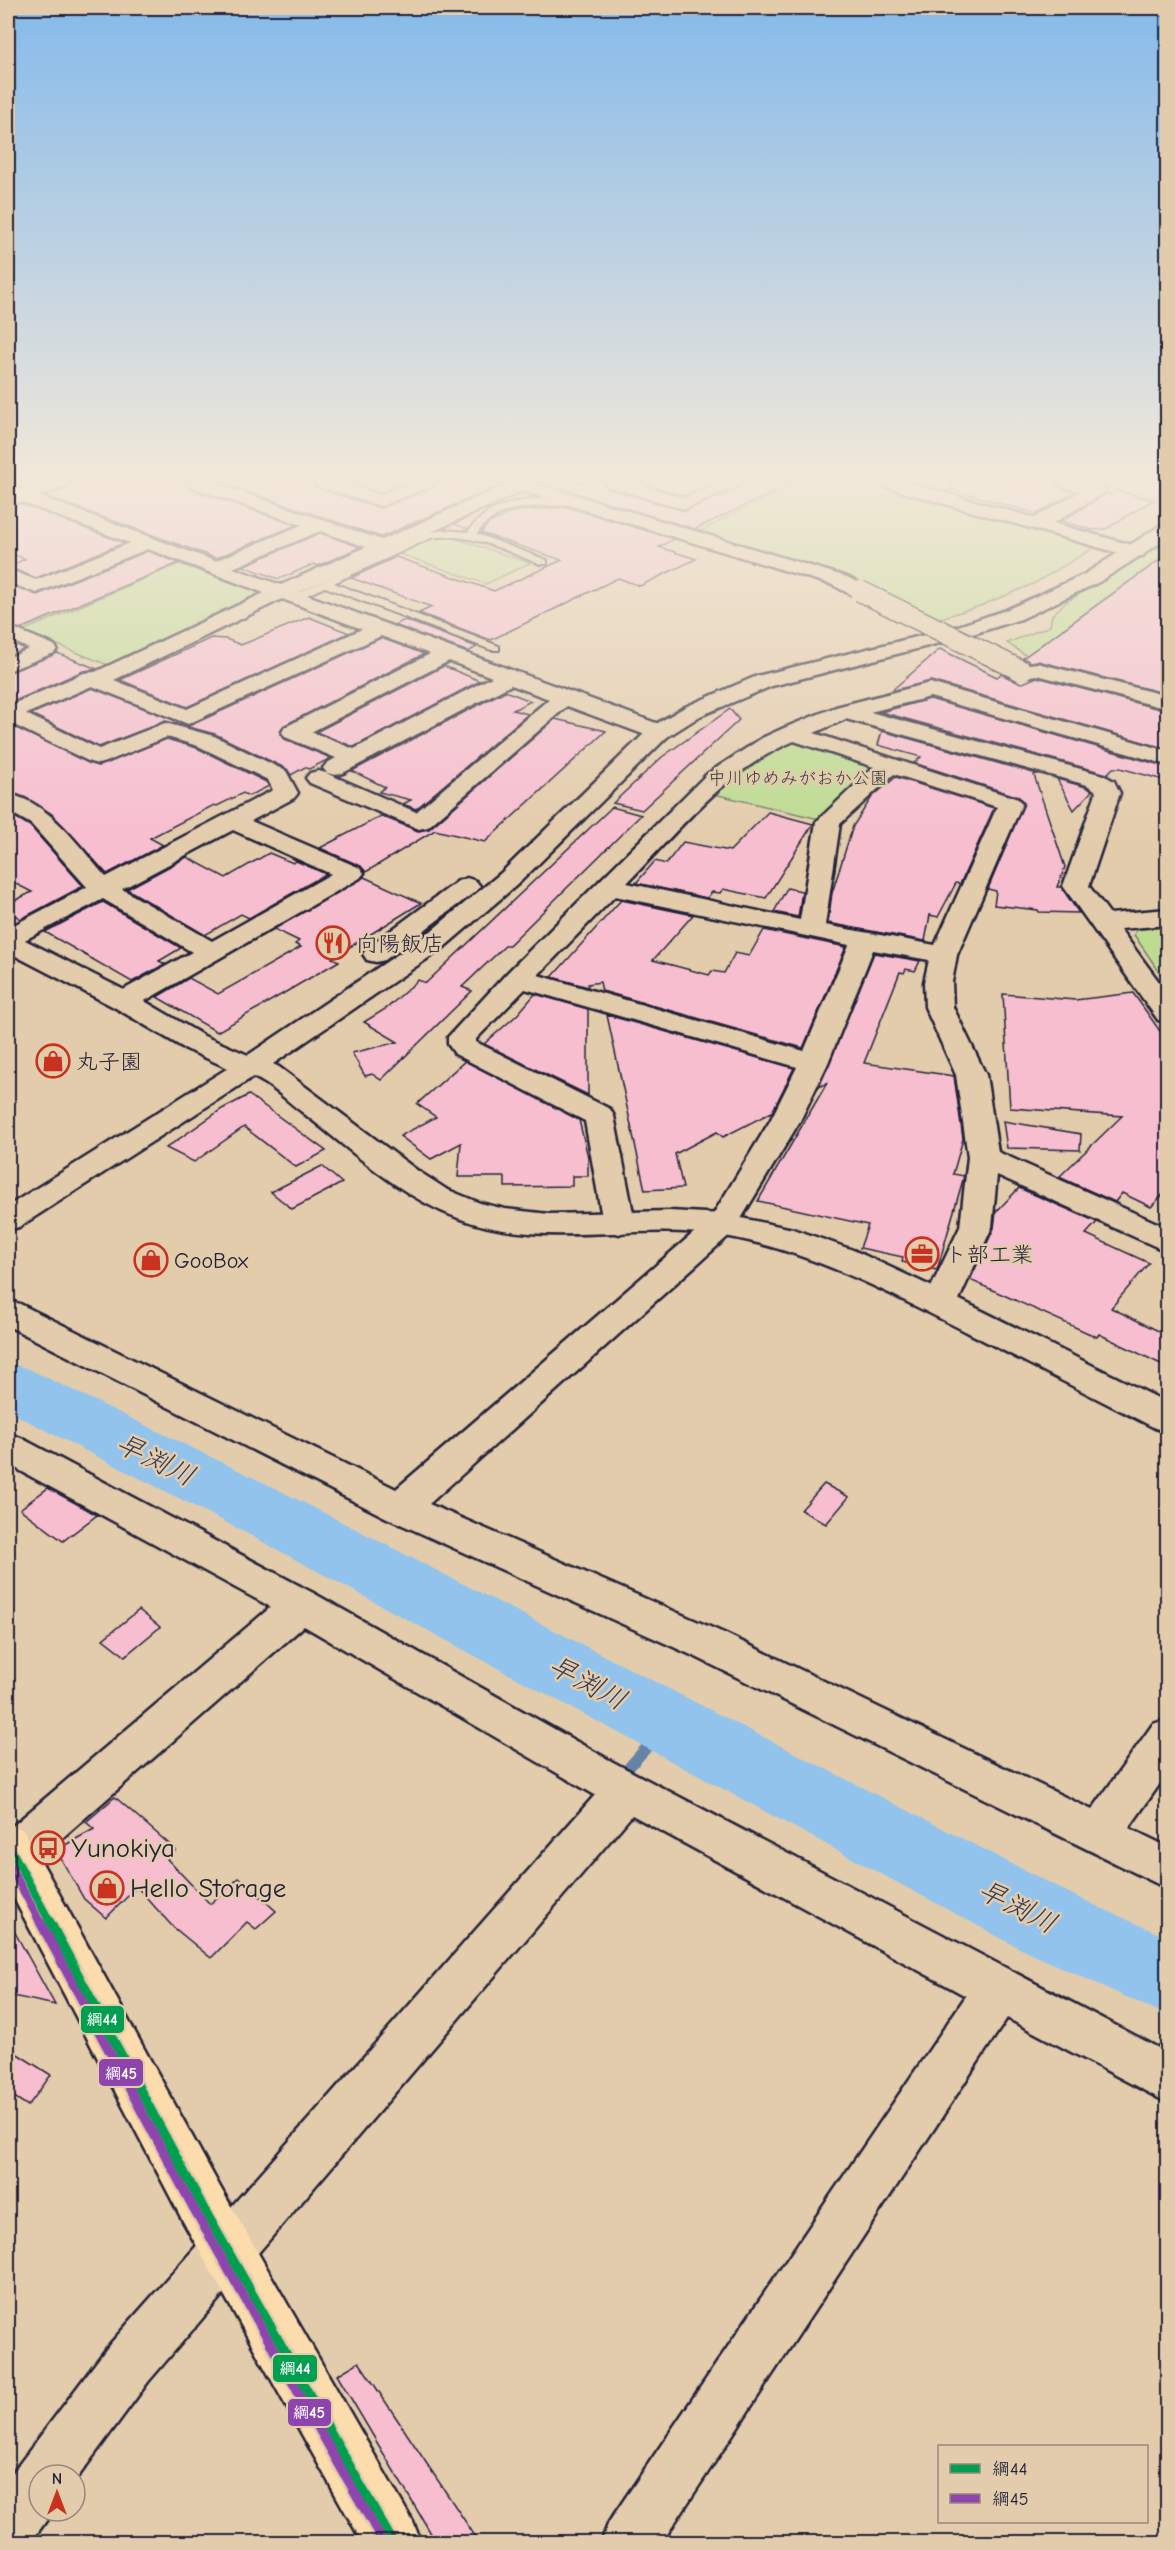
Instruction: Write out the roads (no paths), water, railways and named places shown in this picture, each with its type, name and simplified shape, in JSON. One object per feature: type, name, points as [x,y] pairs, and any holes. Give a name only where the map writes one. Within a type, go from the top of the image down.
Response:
[{"type":"main road","points":[[10,1849],[227,2250],[393,2542]]},
{"type":"street","points":[[96,680],[274,601]]},
{"type":"street","points":[[304,601],[649,729]]},
{"type":"street","points":[[880,601],[1022,671],[1037,669],[1167,703]]},
{"type":"street","points":[[518,840],[649,729],[753,685],[957,633],[1016,615],[1049,601]]},
{"type":"street","points":[[8,714],[92,678],[188,717],[380,629]]},
{"type":"street","points":[[8,632],[47,649],[8,665]]},
{"type":"street","points":[[355,758],[293,732],[447,654]]},
{"type":"street","points":[[509,677],[318,778],[419,822],[564,697]]},
{"type":"street","points":[[619,1223],[599,1116],[462,1044],[464,1033],[715,779],[750,754],[792,733],[844,712],[930,690],[1167,758]]},
{"type":"street","points":[[844,712],[1095,780],[1106,786],[1108,793],[1076,886],[1167,1014]]},
{"type":"street","points":[[8,714],[98,757],[165,730],[206,741],[278,776],[286,793],[101,887],[8,940]]},
{"type":"street","points":[[8,1220],[251,1066],[434,942],[519,870],[649,729]]},
{"type":"street","points":[[792,733],[1010,804],[944,955],[938,982],[939,1007],[971,1075],[983,1157],[976,1227],[940,1304]]},
{"type":"street","points":[[811,930],[828,822],[890,765]]},
{"type":"street","points":[[8,801],[40,819],[101,887],[212,952]]},
{"type":"street","points":[[124,1001],[351,873],[232,821]]},
{"type":"street","points":[[360,965],[413,928],[485,870]]},
{"type":"street","points":[[608,887],[811,930],[944,955]]},
{"type":"street","points":[[1102,923],[1167,917]]},
{"type":"street","points":[[8,940],[124,1001],[194,1042],[269,1073],[407,1178],[435,1196],[470,1211],[505,1220],[549,1225],[670,1222],[722,1225],[782,1238],[831,1254],[940,1304],[1167,1419]]},
{"type":"street","points":[[400,1508],[722,1225],[785,1121],[814,1063],[864,940]]},
{"type":"street","points":[[518,978],[814,1063]]},
{"type":"street","points":[[251,1066],[266,1042],[324,990]]},
{"type":"street","points":[[983,1157],[1167,1241]]},
{"type":"street","points":[[8,1312],[400,1508],[712,1646],[1167,1869]]},
{"type":"street","points":[[8,1448],[301,1605],[460,1694],[524,1734],[1167,2079]]},
{"type":"street","points":[[10,1849],[301,1605]]},
{"type":"street","points":[[1100,1835],[1167,1737]]},
{"type":"street","points":[[54,2463],[129,2363],[627,1790]]},
{"type":"street","points":[[629,2542],[998,1990]]},
{"type":"street","points":[[8,2527],[27,2499]]},
{"type":"lane","points":[[372,601],[495,648]]},
{"type":"waterway","name":"早渕川","points":[[8,1385],[256,1508],[1051,1924],[1168,1978]]},
{"type":"waterway","points":[[630,1766],[668,1724]]},
{"type":"place","name":"向陽飯店","points":[[333,943]]},
{"type":"place","name":"丸子園","points":[[53,1061]]},
{"type":"place","name":"ト部工業","points":[[922,1254]]},
{"type":"place","name":"GooBox","points":[[151,1260]]},
{"type":"place","name":"Yunokiya","points":[[48,1848]]},
{"type":"place","name":"Hello Storage","points":[[107,1888]]},
{"type":"park label","name":"中川ゆめみがおか公園","points":[[798,778]]}]
